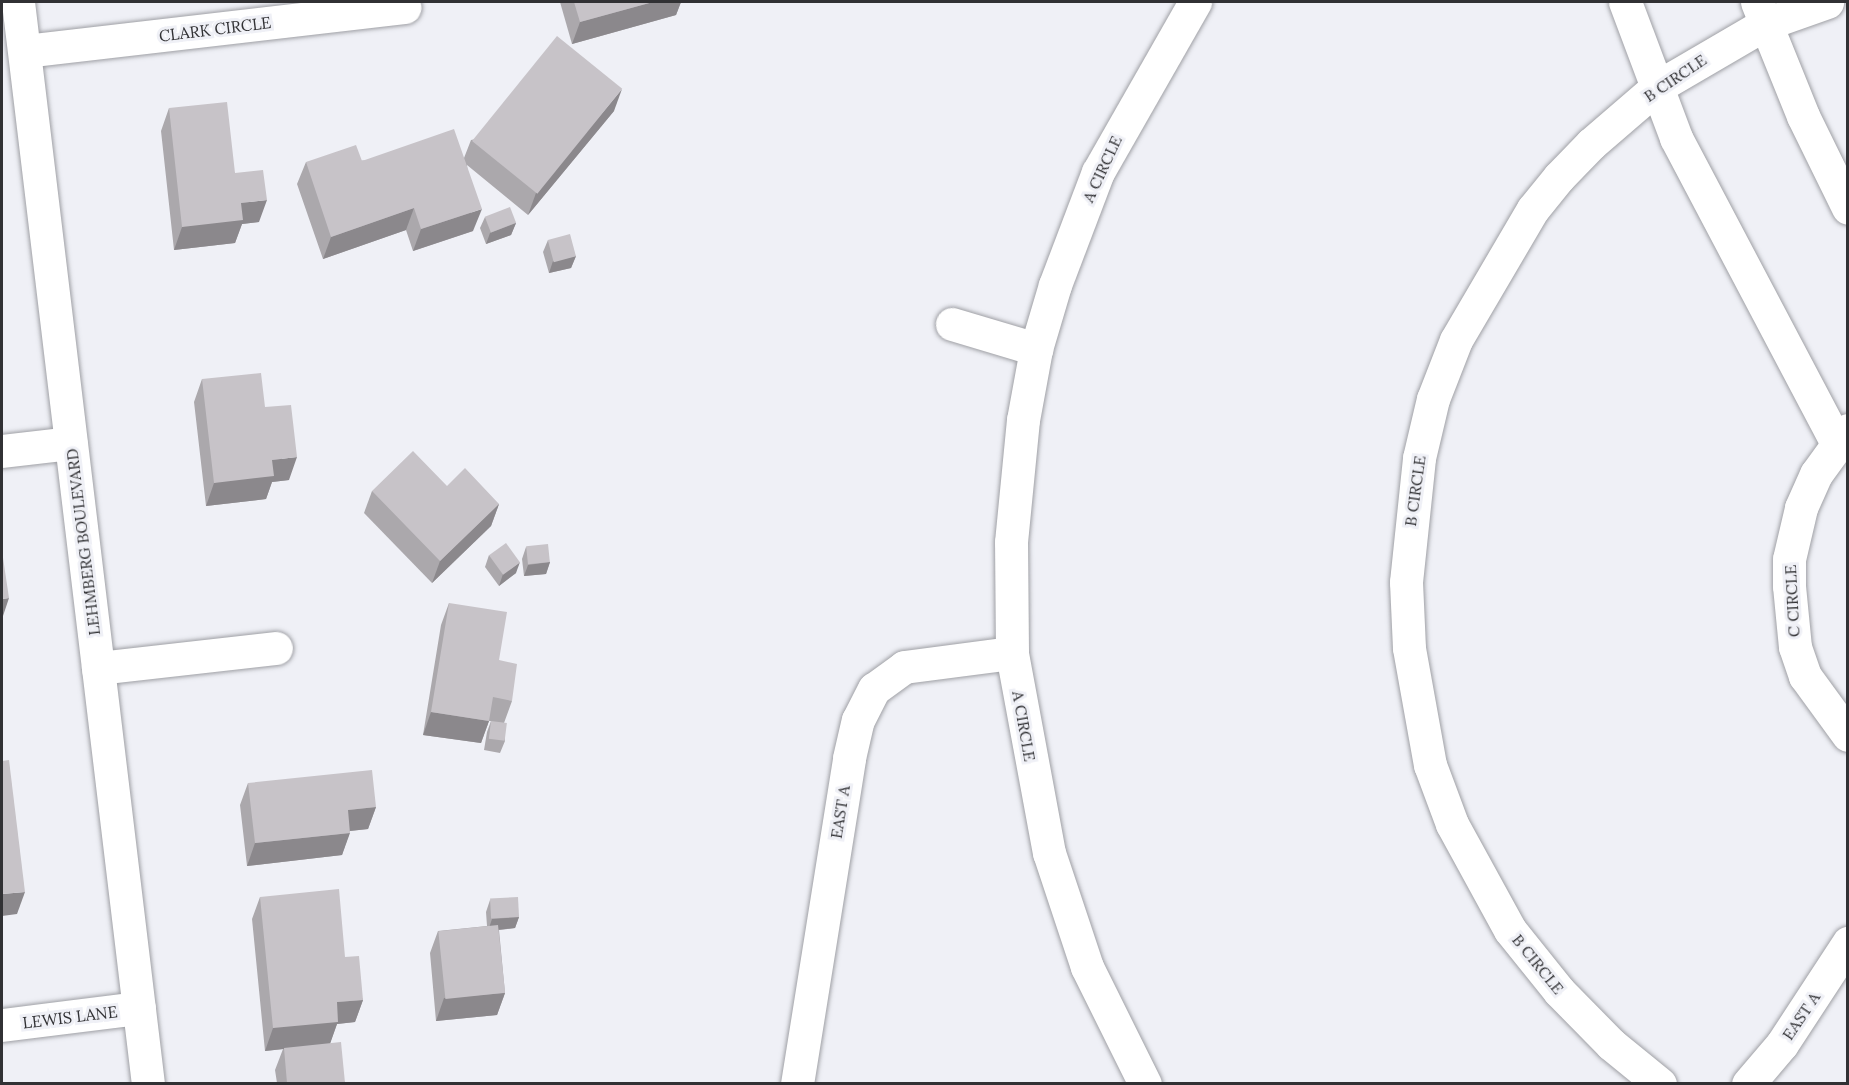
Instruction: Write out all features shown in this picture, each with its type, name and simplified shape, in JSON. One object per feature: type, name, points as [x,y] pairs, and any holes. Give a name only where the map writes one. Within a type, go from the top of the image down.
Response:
[{"type":"street","name":"LEHMBERG BOULEVARD","points":[[18,2],[148,1083]]},
{"type":"street","points":[[1625,2],[1676,138],[1842,436]]},
{"type":"street","name":"B CIRCLE","points":[[1660,1083],[1611,1044],[1559,991],[1510,930],[1475,870],[1430,765],[1409,648],[1406,582],[1419,458],[1433,399],[1456,340],[1533,209],[1591,144],[1657,87],[1761,13],[1827,2]]},
{"type":"street","name":"A CIRCLE","points":[[1145,1083],[1088,967],[1065,910],[1035,793],[1012,653],[1015,485],[1036,349],[1055,285],[1098,172],[1188,4]]},
{"type":"street","name":"CLARK CIRCLE","points":[[25,51],[404,6]]},
{"type":"street","points":[[1761,13],[1848,208]]},
{"type":"street","points":[[952,324],[1036,349]]},
{"type":"street","name":"C CIRCLE","points":[[1842,436],[1816,474],[1801,508],[1790,559],[1789,595],[1795,647],[1805,676],[1848,735]]},
{"type":"street","points":[[2,451],[71,443]]},
{"type":"street","points":[[98,668],[276,648]]},
{"type":"street","name":"EAST A","points":[[797,1083],[849,758],[858,720],[874,689],[903,667],[1012,653]]},
{"type":"street","name":"EAST A","points":[[1748,1083],[1782,1044],[1848,943]]},
{"type":"street","name":"LEWIS LANE","points":[[2,1025],[139,1008]]},
{"type":"building","points":[[574,2],[653,2],[580,22]]},
{"type":"building","points":[[557,36],[622,89],[537,194],[472,141]]},
{"type":"building","points":[[227,102],[235,173],[263,170],[267,200],[241,203],[243,220],[182,227],[169,108]]},
{"type":"building","points":[[454,129],[482,209],[421,229],[414,208],[331,237],[306,162],[356,145],[362,161]]},
{"type":"building","points":[[510,207],[516,223],[491,233],[485,217]]},
{"type":"building","points":[[570,234],[576,256],[554,262],[548,240]]},
{"type":"building","points":[[261,373],[265,407],[291,405],[297,457],[272,460],[274,476],[214,483],[202,379]]},
{"type":"building","points":[[413,451],[447,486],[465,468],[499,504],[440,561],[372,491]]},
{"type":"building","points":[[506,543],[520,562],[503,575],[489,555]]},
{"type":"building","points":[[548,544],[550,562],[528,564],[526,546]]},
{"type":"building","points":[[2,551],[9,598],[2,599]]},
{"type":"building","points":[[449,603],[507,612],[499,660],[517,664],[512,701],[493,697],[489,721],[431,712]]},
{"type":"building","points":[[491,721],[507,723],[505,741],[489,739]]},
{"type":"building","points":[[9,760],[25,892],[2,894],[2,761]]},
{"type":"building","points":[[372,770],[376,807],[348,810],[350,833],[255,843],[248,783]]},
{"type":"building","points":[[339,889],[345,957],[359,956],[363,1000],[337,1002],[338,1022],[273,1028],[260,897]]},
{"type":"building","points":[[518,897],[519,917],[491,918],[490,898]]},
{"type":"building","points":[[498,925],[505,993],[445,999],[438,931]]},
{"type":"building","points":[[341,1042],[345,1083],[287,1083],[284,1048]]}]
